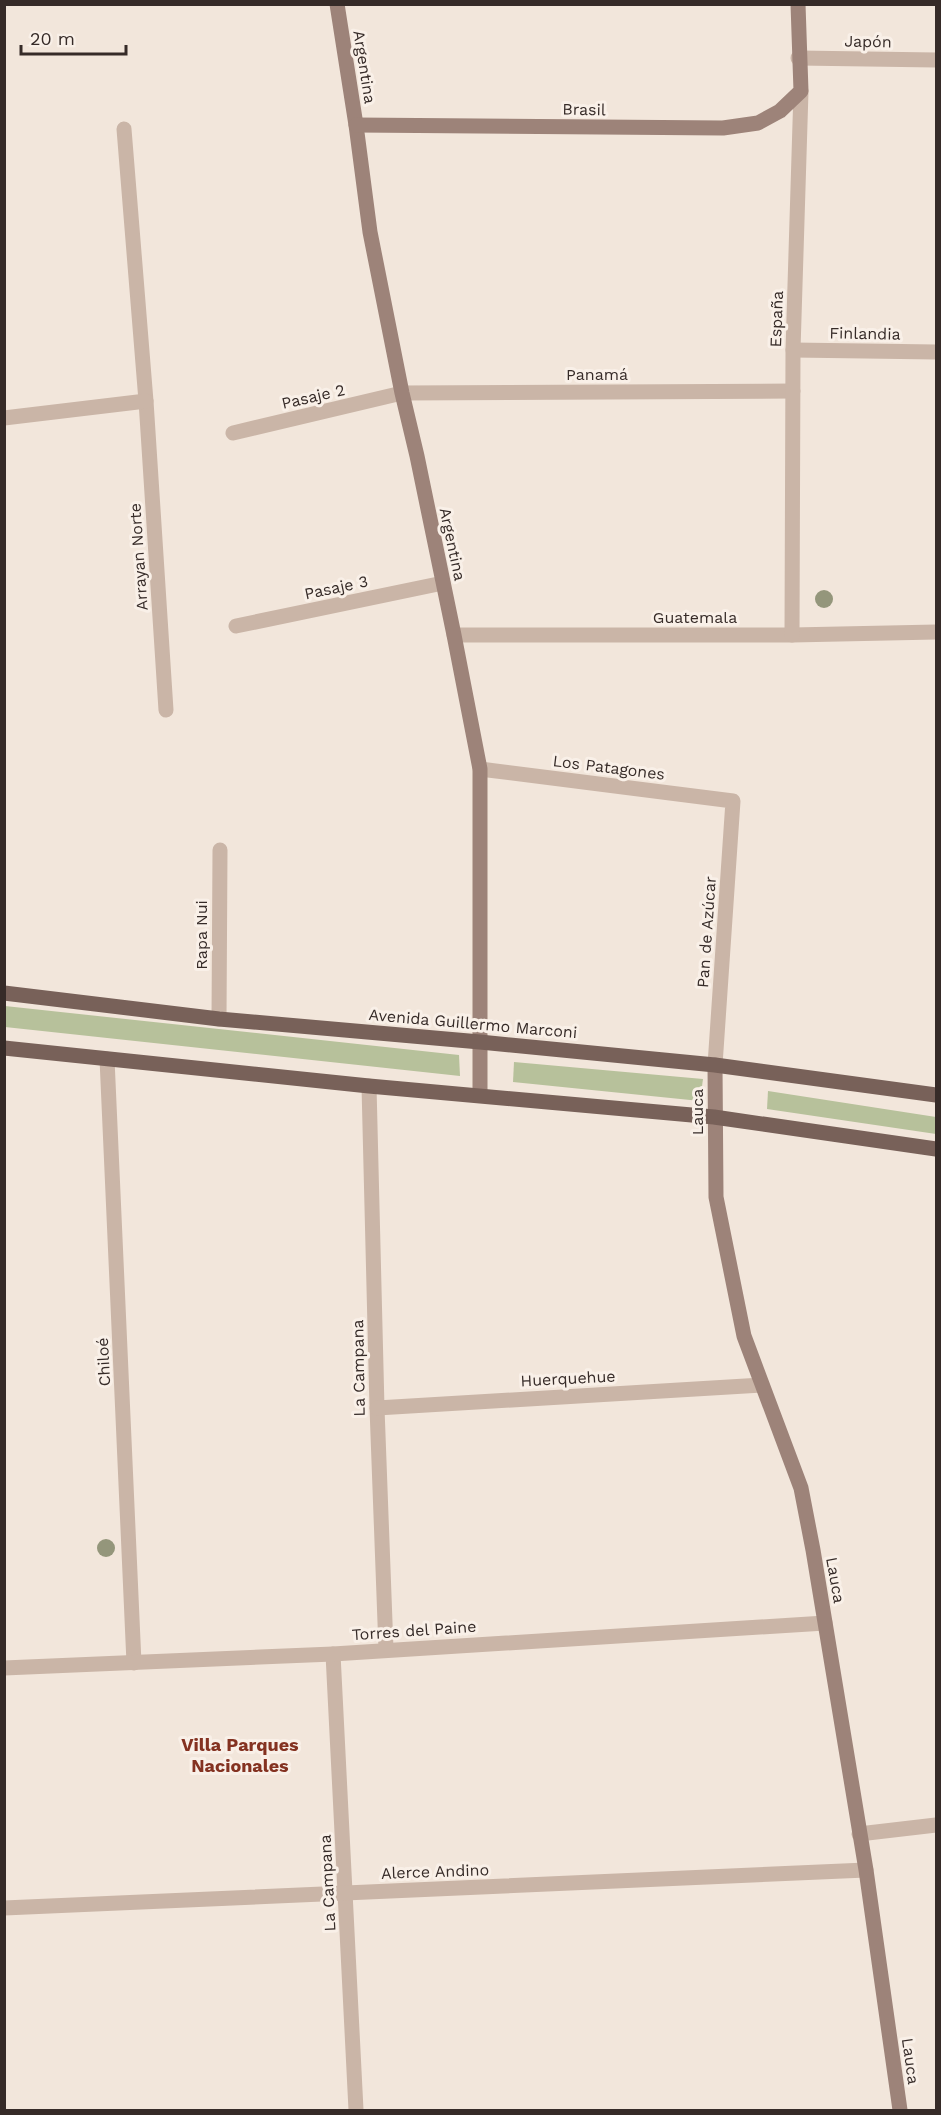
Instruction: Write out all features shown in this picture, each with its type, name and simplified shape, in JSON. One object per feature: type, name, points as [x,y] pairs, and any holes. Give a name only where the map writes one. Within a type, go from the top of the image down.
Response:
[{"type":"main road","name":"Avenida Guillermo Marconi","points":[[4,993],[219,1019],[480,1041],[715,1065],[936,1095]]},
{"type":"main road","points":[[4,1048],[369,1086],[714,1117],[936,1149]]},
{"type":"street","name":"Argentina","points":[[337,4],[370,232],[480,769],[480,1095]]},
{"type":"street","name":"España","points":[[792,635],[793,350],[801,91],[798,58],[798,4]]},
{"type":"street","name":"Japón","points":[[798,58],[936,60]]},
{"type":"street","name":"Brasil","points":[[356,124],[723,128],[758,123],[780,111],[801,91]]},
{"type":"street","name":"Arrayan Norte","points":[[124,129],[146,401],[166,710]]},
{"type":"street","name":"Finlandia","points":[[793,350],[936,352]]},
{"type":"street","name":"Panamá","points":[[402,393],[793,391]]},
{"type":"street","name":"Pasaje 2","points":[[233,433],[402,393]]},
{"type":"street","points":[[4,418],[146,401]]},
{"type":"street","name":"Pasaje 3","points":[[236,626],[443,583]]},
{"type":"street","name":"Guatemala","points":[[454,635],[792,635],[936,632]]},
{"type":"street","name":"Los Patagones","points":[[480,769],[733,801]]},
{"type":"street","name":"Pan de Azúcar","points":[[715,1065],[733,801]]},
{"type":"street","name":"Rapa Nui","points":[[219,850],[219,1019]]},
{"type":"street","name":"Chiloé","points":[[107,1059],[134,1663]]},
{"type":"street","name":"Lauca","points":[[715,1065],[716,1197],[744,1336],[801,1488],[866,1870],[900,2110]]},
{"type":"street","name":"La Campana","points":[[369,1086],[386,1649]]},
{"type":"street","name":"Huerquehue","points":[[377,1408],[762,1385]]},
{"type":"street","name":"Torres del Paine","points":[[4,1668],[333,1654],[825,1623]]},
{"type":"street","name":"La Campana","points":[[333,1654],[356,2110]]},
{"type":"street","points":[[859,1834],[936,1825]]},
{"type":"street","name":"Alerce Andino","points":[[4,1908],[866,1870]]},
{"type":"green space","points":[[5,1006],[459,1055],[460,1076],[5,1027]]},
{"type":"green space","points":[[514,1062],[703,1079],[700,1101],[513,1082]]},
{"type":"green space","points":[[768,1091],[936,1117],[936,1134],[767,1109]]},
{"type":"district","name":"Villa Parques Nacionales","points":[[240,1755]]}]
